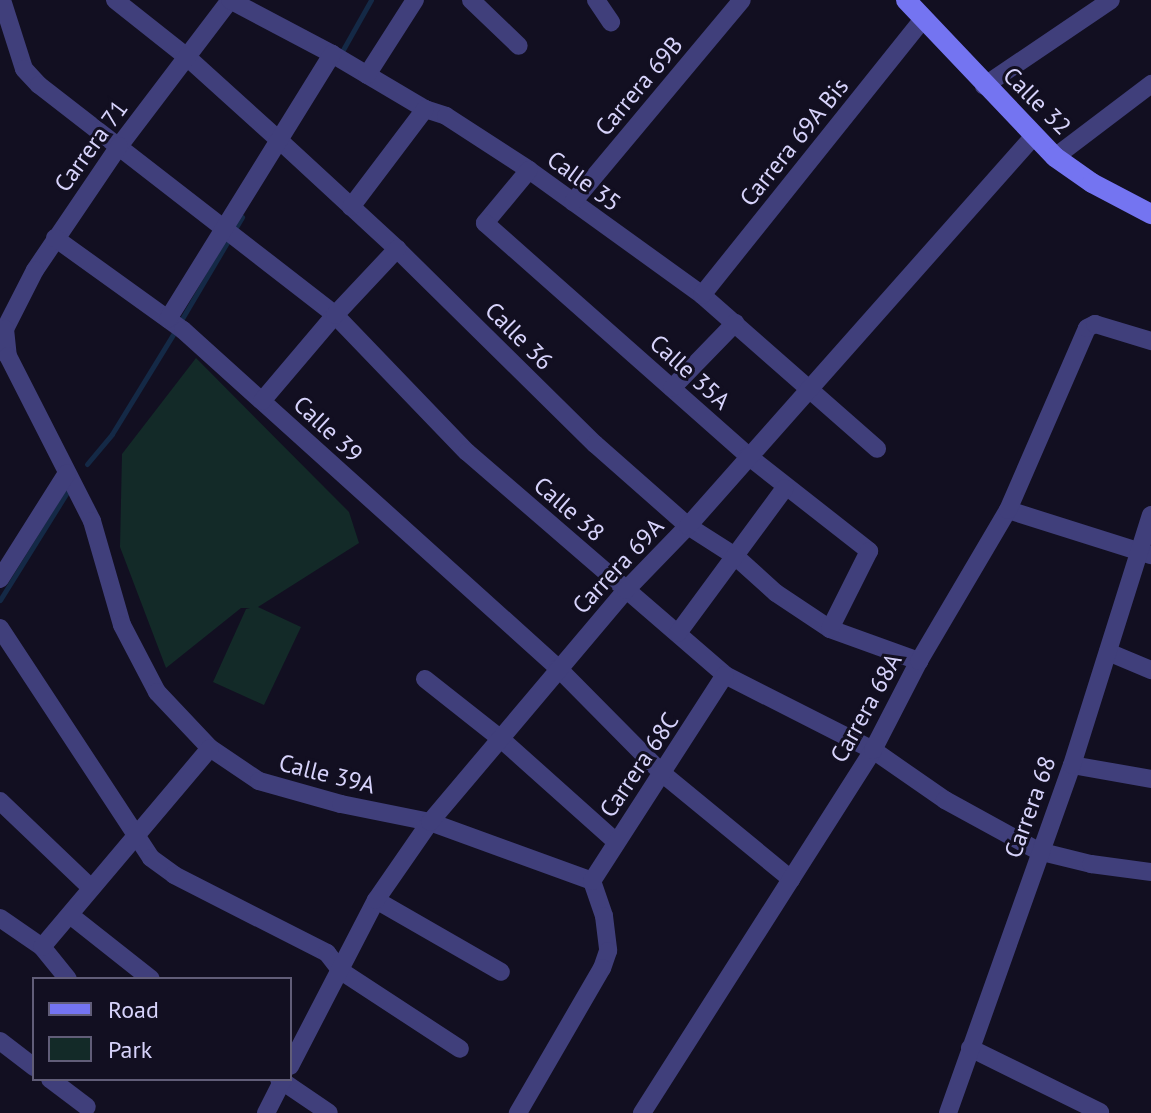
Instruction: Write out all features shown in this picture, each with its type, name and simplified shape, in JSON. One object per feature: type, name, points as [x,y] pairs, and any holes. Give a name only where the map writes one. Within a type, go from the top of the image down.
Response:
[{"type":"street","name":"Calle 38","points":[[2,0],[24,69],[335,315],[467,452],[725,675],[873,750],[945,800],[1038,851],[1151,872]]},
{"type":"street","name":"Calle 36","points":[[115,0],[187,57],[283,144],[397,249],[595,444],[688,526],[735,556],[776,593],[830,629],[919,661]]},
{"type":"street","name":"Carrera 71","points":[[5,329],[55,238],[119,146],[230,0]]},
{"type":"street","name":"Calle 35","points":[[230,0],[337,57],[425,109],[446,116],[529,170],[702,295],[877,449]]},
{"type":"street","points":[[367,75],[415,0]]},
{"type":"street","points":[[471,0],[519,46]]},
{"type":"street","points":[[596,0],[611,22]]},
{"type":"street","name":"Carrera 69B","points":[[573,202],[742,0]]},
{"type":"street","name":"Calle 32","points":[[906,0],[984,86],[1055,157],[1092,183],[1151,214]]},
{"type":"street","points":[[984,86],[1111,0]]},
{"type":"street","name":"Carrera 69A Bis","points":[[702,295],[923,19]]},
{"type":"street","points":[[174,324],[337,57]]},
{"type":"street","points":[[1055,157],[1151,84]]},
{"type":"street","points":[[351,207],[425,109]]},
{"type":"street","name":"Carrera 69A","points":[[292,1060],[376,900],[430,822],[626,590],[688,526],[1033,137]]},
{"type":"street","name":"Calle 35A","points":[[529,170],[485,223],[785,488],[869,551],[830,629]]},
{"type":"street","name":"Calle 39","points":[[55,238],[174,324],[558,668],[663,774],[791,879]]},
{"type":"street","points":[[262,401],[335,315],[397,249]]},
{"type":"street","points":[[672,388],[735,323]]},
{"type":"street","name":"Carrera 68A","points":[[642,1113],[873,750],[919,661],[1008,510],[1087,328],[1095,324],[1151,341]]},
{"type":"street","name":"Calle 39A","points":[[5,329],[8,356],[92,521],[122,625],[157,692],[210,748],[259,781],[341,804],[430,822],[592,881]]},
{"type":"street","points":[[1,572],[67,473]]},
{"type":"street","points":[[678,633],[785,488]]},
{"type":"street","points":[[1008,510],[1145,553]]},
{"type":"street","name":"Carrera 68","points":[[948,1113],[1145,553],[1151,515]]},
{"type":"street","points":[[0,628],[151,858],[174,875],[327,953],[341,971],[460,1049]]},
{"type":"street","points":[[1108,652],[1151,670]]},
{"type":"street","name":"Carrera 68C","points":[[592,881],[725,675]]},
{"type":"street","points":[[425,679],[501,739],[616,842]]},
{"type":"street","points":[[42,947],[210,748]]},
{"type":"street","points":[[1072,765],[1151,779]]},
{"type":"street","points":[[0,801],[91,888]]},
{"type":"street","points":[[518,1113],[602,968],[608,951],[604,916],[592,881]]},
{"type":"street","points":[[376,900],[501,972]]},
{"type":"street","points":[[70,915],[148,977]]},
{"type":"street","points":[[0,918],[42,947],[66,977]]},
{"type":"street","points":[[0,1041],[32,1065]]},
{"type":"street","points":[[970,1048],[1100,1112]]},
{"type":"street","points":[[53,1081],[87,1107]]},
{"type":"street","name":"Carrera 69A","points":[[266,1113],[281,1081]]},
{"type":"street","points":[[289,1081],[329,1113]]},
{"type":"green space","points":[[196,358],[349,512],[359,543],[258,607],[301,627],[264,705],[213,682],[246,609],[250,608],[241,608],[166,668],[120,547],[122,454]]},
{"type":"waterway","points":[[340,55],[371,0]]},
{"type":"waterway","points":[[180,322],[242,217]]},
{"type":"waterway","points":[[87,464],[112,434],[175,331]]},
{"type":"waterway","points":[[0,600],[69,489]]}]
